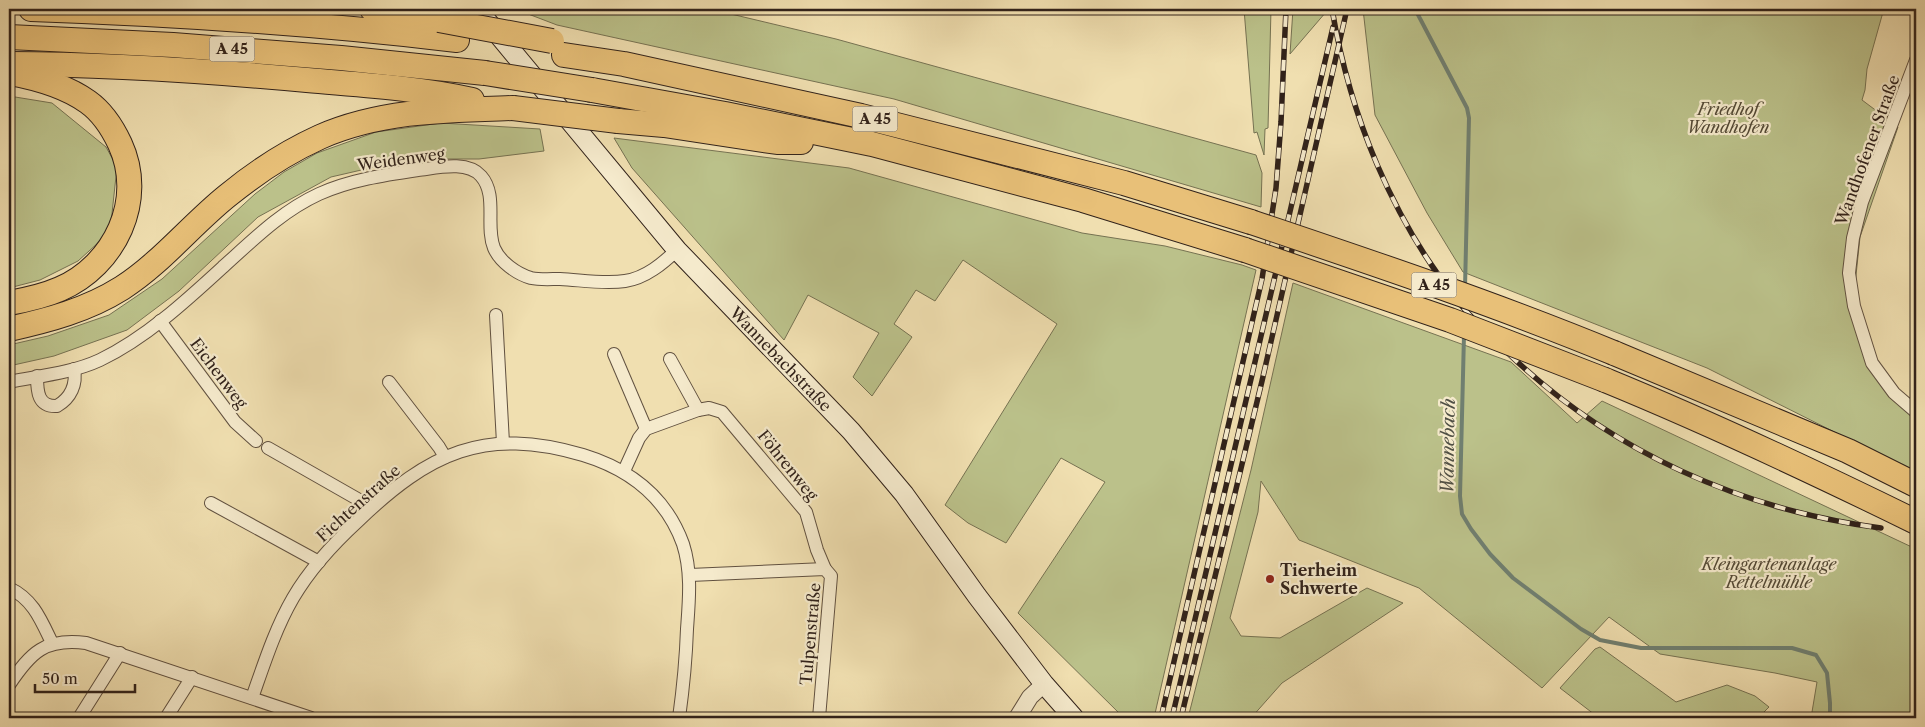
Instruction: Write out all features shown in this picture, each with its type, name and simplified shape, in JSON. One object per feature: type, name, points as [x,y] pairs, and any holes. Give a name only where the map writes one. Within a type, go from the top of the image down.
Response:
[{"type":"highway","name":"A 45","points":[[32,9],[291,23],[558,48],[880,120],[1124,183],[1251,222],[1403,273],[1558,330],[1614,353],[1848,451],[1916,485]]},
{"type":"highway","points":[[372,9],[439,20],[558,48]]},
{"type":"highway","name":"A 45","points":[[9,37],[173,45],[322,56],[485,74],[592,90],[872,144],[1082,200],[1245,250],[1450,320],[1662,404],[1820,475],[1916,522]]},
{"type":"highway","points":[[9,64],[60,64],[224,73],[434,92],[513,108],[664,125],[777,142],[872,144]]},
{"type":"highway","points":[[9,73],[59,87],[90,103],[109,126],[125,154],[128,166],[129,188],[127,212],[122,228],[112,246],[101,260],[76,280],[61,289],[45,295],[9,303]]},
{"type":"highway","points":[[9,329],[59,317],[105,297],[122,287],[158,259],[227,196],[276,160],[321,136],[384,117],[425,111],[513,108]]},
{"type":"main road","name":"Wannebachstraße","points":[[476,9],[677,250],[851,431],[904,494],[977,596],[1044,684],[1074,718]]},
{"type":"street","name":"Wandhofener Straße","points":[[1916,60],[1862,202],[1852,238],[1850,273],[1854,306],[1872,363],[1894,392],[1916,412]]},
{"type":"street","name":"Weidenweg","points":[[9,382],[74,368],[99,360],[122,348],[160,321],[200,288],[260,232],[286,213],[318,194],[382,175],[444,167],[467,168],[477,173],[484,182],[489,196],[490,234],[494,247],[506,264],[532,278],[626,281],[642,276],[660,266],[677,250]]},
{"type":"street","points":[[496,315],[503,442]]},
{"type":"street","name":"Eichenweg","points":[[160,321],[235,422],[256,441]]},
{"type":"street","points":[[614,354],[646,429],[624,471]]},
{"type":"street","points":[[670,359],[698,410]]},
{"type":"street","points":[[37,376],[39,398],[46,405],[57,406],[66,400],[74,385],[76,378],[74,368]]},
{"type":"street","points":[[389,382],[439,446],[445,457]]},
{"type":"street","name":"Föhrenweg","points":[[646,429],[698,410],[709,408],[722,412],[806,512],[817,550],[825,569]]},
{"type":"street","name":"Fichtenstraße","points":[[252,698],[270,649],[294,597],[337,541],[406,478],[445,457],[463,450],[503,442],[528,444],[576,453],[598,459],[624,471],[647,489],[672,521],[682,544],[690,576],[686,660],[679,718]]},
{"type":"street","points":[[268,448],[361,501],[370,509]]},
{"type":"street","points":[[211,503],[319,562]]},
{"type":"street","name":"Tulpenstraße","points":[[690,576],[825,569],[831,576],[819,718]]},
{"type":"street","points":[[9,588],[21,595],[32,605],[52,643]]},
{"type":"street","points":[[9,685],[31,656],[52,643],[69,641],[86,643],[120,653],[311,718]]},
{"type":"street","points":[[79,718],[120,653]]},
{"type":"street","points":[[166,718],[192,677]]},
{"type":"street","points":[[1016,718],[1030,697],[1044,684]]},
{"type":"green space","points":[[521,9],[710,9],[836,39],[1256,155],[1262,173],[1261,207],[894,99],[557,25],[523,12]]},
{"type":"green space","points":[[1244,9],[1271,9],[1268,128],[1265,129],[1264,155],[1257,132],[1254,133]]},
{"type":"green space","points":[[1293,9],[1325,9],[1326,12],[1290,54]]},
{"type":"green space","name":"Friedhof Wandhofen","points":[[1363,9],[1873,9],[1883,12],[1867,69],[1862,100],[1898,127],[1860,237],[1853,304],[1865,344],[1916,413],[1916,473],[1707,368],[1463,272],[1427,213],[1375,115]]},
{"type":"green space","points":[[9,96],[52,103],[106,147],[117,167],[110,232],[78,261],[40,280],[9,288]]},
{"type":"green space","points":[[441,123],[540,129],[544,151],[479,159],[409,159],[331,177],[258,217],[179,291],[127,330],[54,356],[9,366],[9,345],[48,336],[109,315],[162,279],[255,194],[284,172],[317,153],[376,132]]},
{"type":"green space","points":[[614,138],[849,168],[1082,233],[1165,246],[1256,270],[1154,718],[1124,718],[1018,613],[1105,482],[1061,458],[1006,543],[968,523],[945,505],[1057,324],[963,260],[935,301],[916,290],[894,324],[912,337],[872,396],[853,377],[879,333],[808,295],[784,340],[632,168]]},
{"type":"green space","name":"Kleingartenanlage Rettelmühle","points":[[1293,283],[1511,362],[1577,423],[1602,401],[1916,549],[1916,718],[1811,718],[1817,682],[1660,654],[1609,617],[1542,688],[1419,588],[1299,540],[1261,481],[1258,512],[1230,618],[1241,636],[1280,638],[1367,588],[1403,603],[1282,683],[1251,718],[1188,718],[1251,470]]},
{"type":"green space","points":[[1600,647],[1676,702],[1727,685],[1755,696],[1769,707],[1758,718],[1599,718],[1560,688],[1595,649]]},
{"type":"waterway","name":"Wannebach","points":[[1415,9],[1467,108],[1469,118],[1465,288]]},
{"type":"waterway","name":"Wannebach","points":[[1464,335],[1460,496],[1462,514],[1490,554],[1513,578],[1581,629],[1600,640],[1641,648],[1792,648],[1816,655],[1827,673],[1830,718]]},
{"type":"railway","points":[[1161,718],[1262,279],[1276,188],[1286,9]]},
{"type":"railway","points":[[1332,9],[1350,88],[1377,165],[1395,202],[1414,238],[1436,272],[1467,312],[1504,349],[1550,390],[1591,420],[1636,448],[1682,471],[1729,491],[1779,507],[1829,519],[1881,528]]},
{"type":"railway","points":[[1181,718],[1262,381],[1347,9]]},
{"type":"railway","points":[[1172,718],[1333,27]]},
{"type":"place","name":"Tierheim Schwerte","points":[[1270,579]]}]
